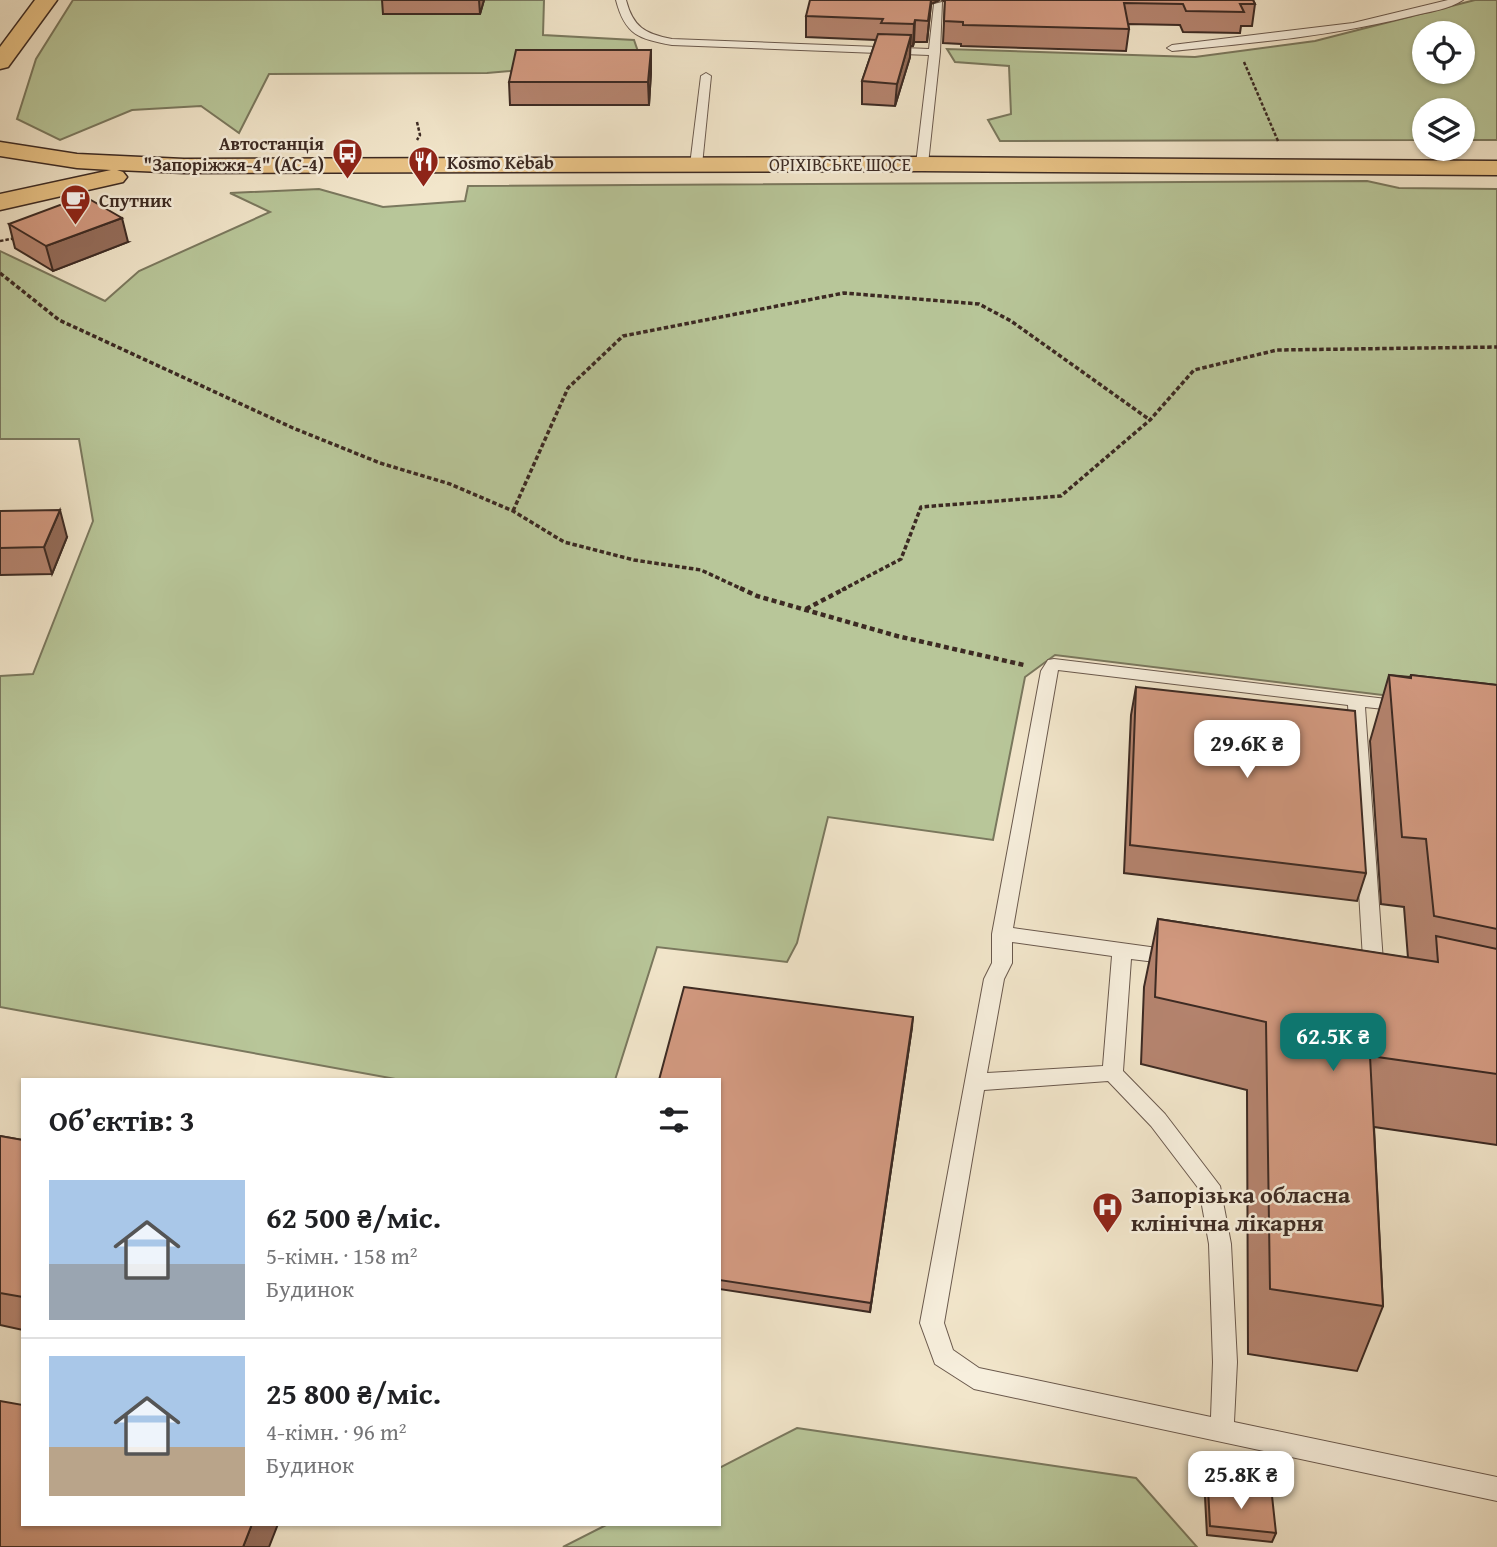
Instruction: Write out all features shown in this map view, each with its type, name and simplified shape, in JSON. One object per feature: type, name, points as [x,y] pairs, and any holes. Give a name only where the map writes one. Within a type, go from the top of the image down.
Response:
[{"type":"main road","points":[[0,86],[3,60],[46,0]]},
{"type":"main road","name":"ОРІХІВСЬКЕ ШОСЕ","points":[[0,149],[77,161],[184,166],[922,164],[1497,168]]},
{"type":"main road","name":"ОРІХІВСЬКЕ ШОСЕ","points":[[0,202],[65,186],[184,166]]},
{"type":"lane","points":[[621,0],[625,19],[635,32],[672,42],[935,52]]},
{"type":"lane","points":[[1172,48],[1235,42],[1378,20],[1458,0]]},
{"type":"lane","points":[[922,164],[939,4]]},
{"type":"lane","points":[[696,165],[706,76]]},
{"type":"lane","points":[[1420,708],[1054,664],[1049,671],[1002,934],[1002,963],[994,979],[932,1323],[943,1357],[974,1378],[1497,1489]]},
{"type":"lane","points":[[1356,701],[1374,986]]},
{"type":"lane","points":[[1002,934],[1188,960]]},
{"type":"lane","points":[[1122,951],[1113,1073],[1158,1120],[1209,1186],[1220,1257],[1225,1362],[1222,1430]]},
{"type":"lane","points":[[975,1082],[1113,1073]]},
{"type":"path","points":[[1235,42],[1279,141]]},
{"type":"path","points":[[0,241],[20,236]]},
{"type":"path","points":[[0,273],[59,320],[293,428],[380,463],[450,484],[513,511],[564,542],[634,560],[701,570],[757,596],[897,636],[1049,671]]},
{"type":"path","points":[[513,511],[568,388],[622,336],[844,293],[979,304],[1011,321],[1150,420]]},
{"type":"path","points":[[806,609],[901,559],[921,507],[1061,496],[1150,420],[1194,370],[1277,350],[1497,347]]},
{"type":"green space","points":[[73,0],[544,0],[543,35],[634,40],[641,60],[487,73],[269,74],[239,133],[201,106],[132,110],[60,140],[17,119],[36,59]]},
{"type":"green space","points":[[1475,0],[1497,0],[1497,140],[1475,140],[1475,98],[1412,98],[1412,140],[1000,141],[988,120],[1011,114],[1009,66],[955,62],[947,49],[1195,57],[1315,41]]},
{"type":"green space","points":[[1367,181],[1399,188],[1497,189],[1497,709],[1055,655],[1025,677],[993,840],[828,817],[797,943],[787,962],[657,947],[616,1078],[390,1078],[0,1007],[0,676],[33,674],[93,521],[79,439],[0,439],[0,251],[105,301],[139,271],[270,212],[230,193],[319,189],[383,207],[465,201],[468,186]]},
{"type":"green space","points":[[797,1428],[1136,1478],[1197,1547],[563,1547],[604,1526],[721,1526],[721,1467]]},
{"type":"building","points":[[810,0],[931,0],[928,21],[915,20],[914,24],[881,23],[883,19],[806,16]]},
{"type":"building","points":[[945,0],[1253,0],[1255,4],[1240,4],[1244,12],[1186,11],[1183,4],[1124,3],[1129,29],[963,25],[963,22],[944,21]]},
{"type":"building","points":[[878,34],[911,35],[897,84],[862,81]]},
{"type":"building","points":[[516,50],[651,50],[648,82],[509,82]]},
{"type":"building","points":[[84,196],[122,218],[46,246],[9,224]]},
{"type":"building","points":[[60,510],[44,547],[0,548],[0,511]]},
{"type":"building","points":[[1389,675],[1497,685],[1497,929],[1434,916],[1426,839],[1402,837]]},
{"type":"building","points":[[1136,687],[1355,711],[1366,873],[1130,845]]},
{"type":"building","points":[[1158,919],[1438,962],[1436,936],[1497,949],[1497,1074],[1370,1056],[1383,1306],[1270,1289],[1266,1022],[1155,997]]},
{"type":"building","points":[[684,987],[913,1017],[871,1303],[721,1280],[721,1078],[660,1078]]},
{"type":"building","points":[[0,1136],[21,1140],[21,1297],[0,1293]]},
{"type":"building","points":[[0,1401],[21,1405],[21,1526],[251,1526],[243,1547],[0,1547]]},
{"type":"building","points":[[1208,1488],[1272,1496],[1276,1533],[1210,1526]]},
{"type":"place","name":"Автостанція \"Запоріжжя-4\" (АС-4)","points":[[347,180]]},
{"type":"place","name":"Kosmo Kebab","points":[[424,189]]},
{"type":"place","name":"Спутник","points":[[76,227]]},
{"type":"place","name":"Запорізька обласна клінічна лікарня","points":[[1108,1235]]}]
